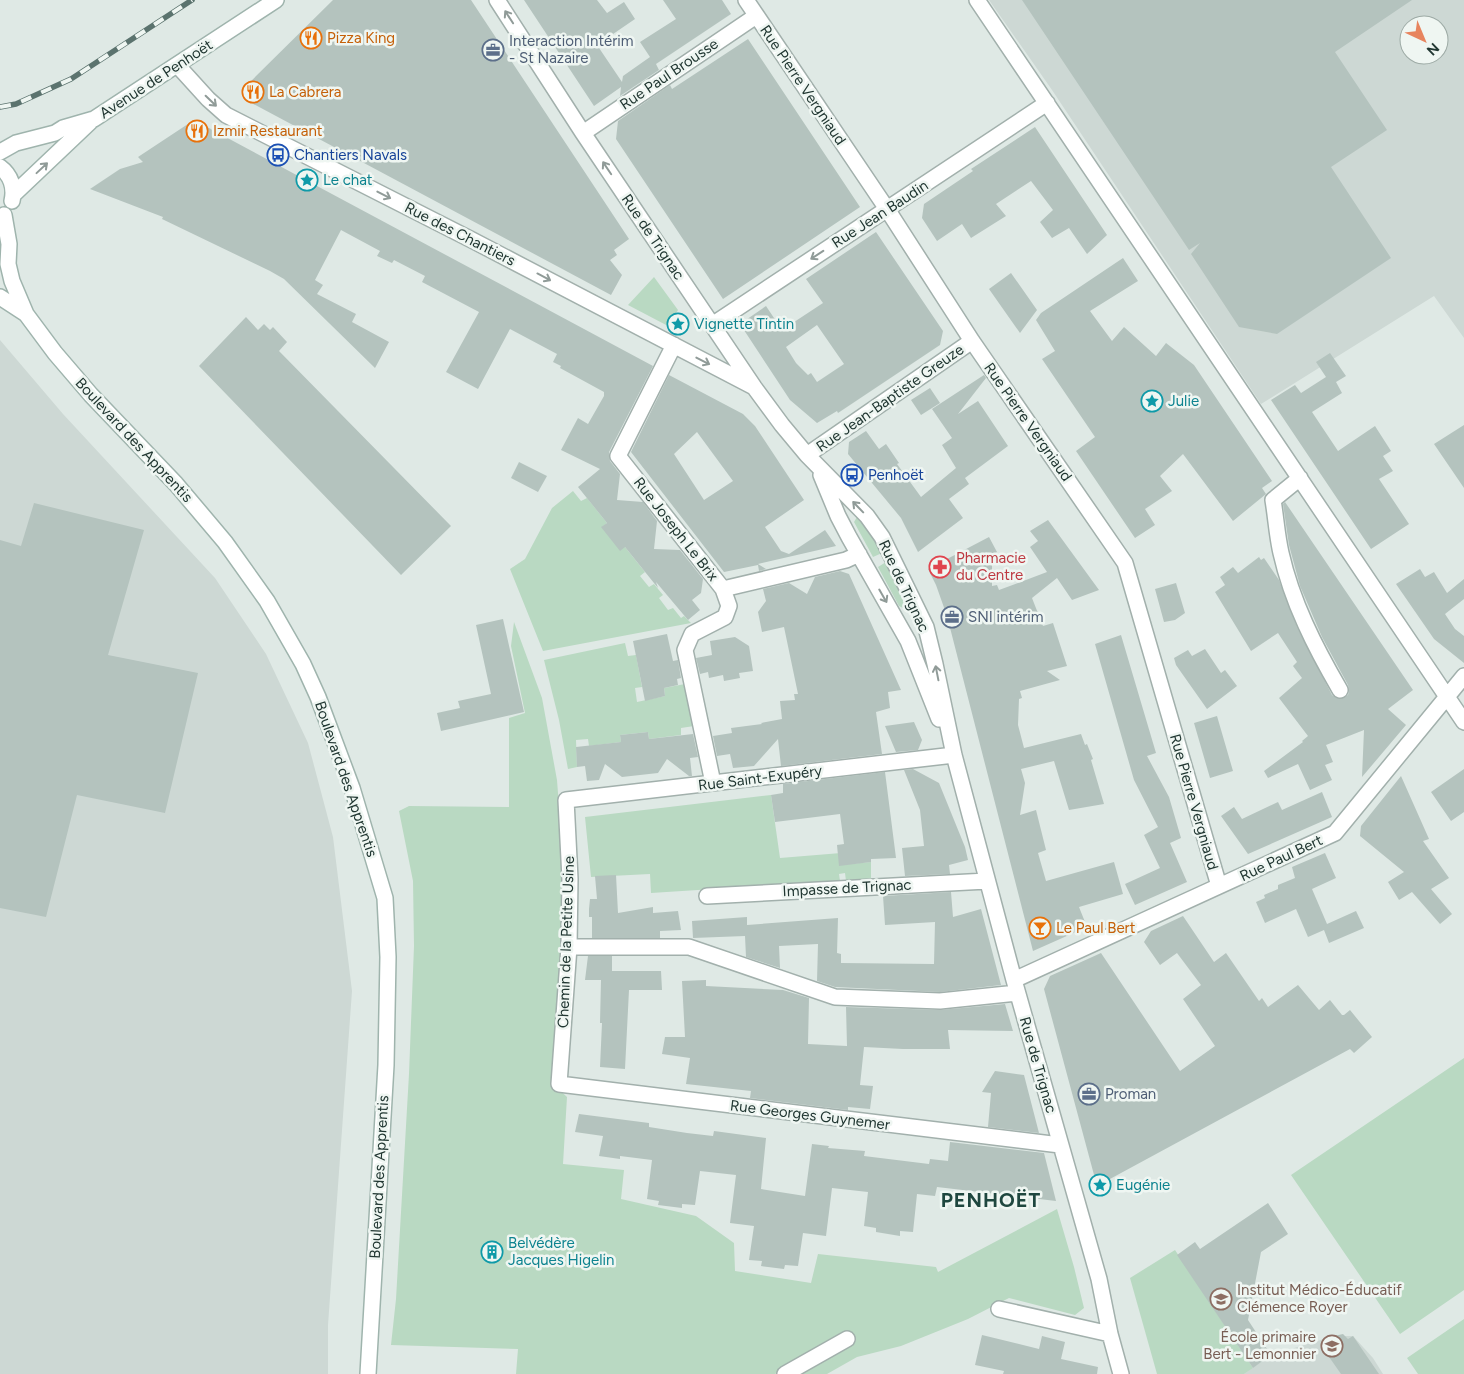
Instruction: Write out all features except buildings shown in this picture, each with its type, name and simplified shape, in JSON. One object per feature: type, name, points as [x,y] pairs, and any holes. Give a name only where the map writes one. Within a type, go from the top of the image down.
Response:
[{"type":"street","name":"Avenue de Penhoët","points":[[0,152],[16,144],[94,119],[178,66],[276,0]]},
{"type":"street","name":"Rue de Trignac","points":[[497,0],[583,133],[754,387],[782,425],[818,468],[867,516],[892,555],[910,591],[928,636],[954,755],[1015,987],[1099,1280],[1110,1334],[1121,1374]]},
{"type":"street","name":"Rue Pierre Vergniaud","points":[[746,0],[887,209],[972,341],[1125,563],[1219,886]]},
{"type":"street","points":[[977,0],[1464,722]]},
{"type":"street","name":"Rue Paul Brousse","points":[[583,133],[756,16]]},
{"type":"street","name":"Rue des Chantiers","points":[[178,66],[208,99],[226,115],[472,240],[754,387]]},
{"type":"street","name":"Rue Jean Baudin","points":[[712,325],[1047,103]]},
{"type":"street","points":[[13,195],[94,119]]},
{"type":"street","points":[[0,167],[9,176],[13,186],[10,206],[2,216],[9,244],[8,264],[12,281],[26,314]]},
{"type":"street","name":"Boulevard des Apprentis","points":[[0,297],[26,314],[91,395],[176,484],[225,542],[267,601],[303,664],[352,788],[385,898],[388,957],[386,1065],[368,1374]]},
{"type":"street","name":"Rue Jean-Baptiste Greuze","points":[[807,455],[972,341]]},
{"type":"street","name":"Rue Joseph Le Brix","points":[[674,345],[618,456],[723,589],[846,560],[859,554]]},
{"type":"street","name":"Rue de Trignac","points":[[818,468],[838,516],[908,641],[954,755]]},
{"type":"street","points":[[1300,478],[1274,500],[1281,554],[1302,619],[1340,690]]},
{"type":"street","points":[[712,783],[685,650],[692,634],[725,617],[729,606],[723,589]]},
{"type":"street","name":"Rue Paul Bert","points":[[569,947],[689,947],[835,997],[940,1001],[1015,987],[1219,886],[1335,834],[1464,676]]},
{"type":"street","name":"Rue Saint-Exupéry","points":[[566,800],[954,755]]},
{"type":"street","name":"Chemin de la Petite Usine","points":[[559,1084],[569,947],[570,879],[566,800]]},
{"type":"street","name":"Impasse de Trignac","points":[[707,896],[987,880]]},
{"type":"street","name":"Rue Georges Guynemer","points":[[559,1084],[1060,1145]]},
{"type":"street","points":[[999,1309],[1110,1334]]},
{"type":"street","points":[[784,1374],[847,1339]]},
{"type":"shaded area","points":[[989,0],[1464,0],[1464,338],[1434,296],[1261,404],[1052,90]]},
{"type":"shaded area","points":[[0,340],[63,414],[215,578],[266,654],[308,743],[333,837],[352,991],[328,1325],[328,1374],[0,1374]]},
{"type":"shaded area","name":"École primaire Bert - Lemonnier","points":[[1334,1336],[1353,1336],[1373,1358],[1383,1374],[1244,1374],[1271,1355]]},
{"type":"green space","points":[[654,277],[678,310],[668,326],[628,305]]},
{"type":"green space","points":[[573,491],[581,501],[587,498],[607,523],[602,527],[625,547],[645,572],[640,576],[649,587],[654,584],[663,595],[659,598],[668,610],[673,608],[681,618],[684,616],[691,623],[543,651],[510,569],[525,559],[552,508]]},
{"type":"green space","points":[[857,517],[867,528],[882,553],[873,557],[854,522]]},
{"type":"green space","points":[[886,562],[906,600],[907,607],[899,606],[878,567]]},
{"type":"green space","points":[[514,622],[542,698],[557,780],[563,859],[563,925],[551,1082],[567,1097],[563,1164],[624,1170],[621,1199],[696,1216],[734,1243],[735,1271],[811,1283],[818,1254],[936,1267],[938,1272],[1057,1209],[1084,1308],[1075,1315],[1009,1298],[968,1319],[901,1346],[857,1357],[827,1374],[802,1374],[856,1341],[852,1332],[775,1374],[516,1374],[518,1349],[391,1345],[396,1299],[409,1074],[414,946],[413,881],[399,811],[409,806],[509,807],[509,718],[525,713],[511,646]]},
{"type":"green space","points":[[625,643],[628,656],[636,655],[642,687],[635,688],[637,702],[665,696],[664,688],[685,684],[694,726],[681,728],[681,735],[649,739],[648,732],[620,735],[621,742],[589,746],[588,739],[576,740],[577,767],[568,769],[559,720],[544,660]]},
{"type":"green space","points":[[771,795],[780,858],[841,853],[849,864],[871,862],[871,879],[846,881],[845,873],[839,874],[840,881],[651,893],[650,874],[591,877],[585,817]]},
{"type":"green space","points":[[1464,1058],[1464,1290],[1400,1334],[1291,1175]]},
{"type":"green space","points":[[1175,1250],[1253,1368],[1244,1374],[1157,1374],[1130,1278]]},
{"type":"green space","points":[[1464,1319],[1464,1374],[1418,1374],[1407,1358]]},
{"type":"railway","points":[[0,107],[16,104],[71,79],[192,0]]},
{"type":"place","name":"Pizza King","points":[[311,38]]},
{"type":"place","name":"Interaction Intérim - St Nazaire","points":[[493,50]]},
{"type":"place","name":"La Cabrera","points":[[253,92]]},
{"type":"place","name":"Izmir Restaurant","points":[[197,131]]},
{"type":"place","name":"Chantiers Navals","points":[[278,155]]},
{"type":"place","name":"Le chat","points":[[307,180]]},
{"type":"place","name":"Vignette Tintin","points":[[678,324]]},
{"type":"place","name":"Julie","points":[[1152,401]]},
{"type":"place","name":"Penhoët","points":[[852,475]]},
{"type":"place","name":"Pharmacie du Centre","points":[[940,567]]},
{"type":"place","name":"SNI intérim","points":[[952,617]]},
{"type":"place","name":"Le Paul Bert","points":[[1040,928]]},
{"type":"place","name":"Proman","points":[[1089,1094]]},
{"type":"place","name":"Eugénie","points":[[1100,1185]]},
{"type":"place","name":"Belvédère Jacques Higelin","points":[[492,1252]]},
{"type":"place","name":"Institut Médico-Éducatif Clémence Royer","points":[[1221,1299]]},
{"type":"place","name":"École primaire Bert - Lemonnier","points":[[1332,1346]]},
{"type":"district","name":"PENHOËT","points":[[991,1200]]}]
